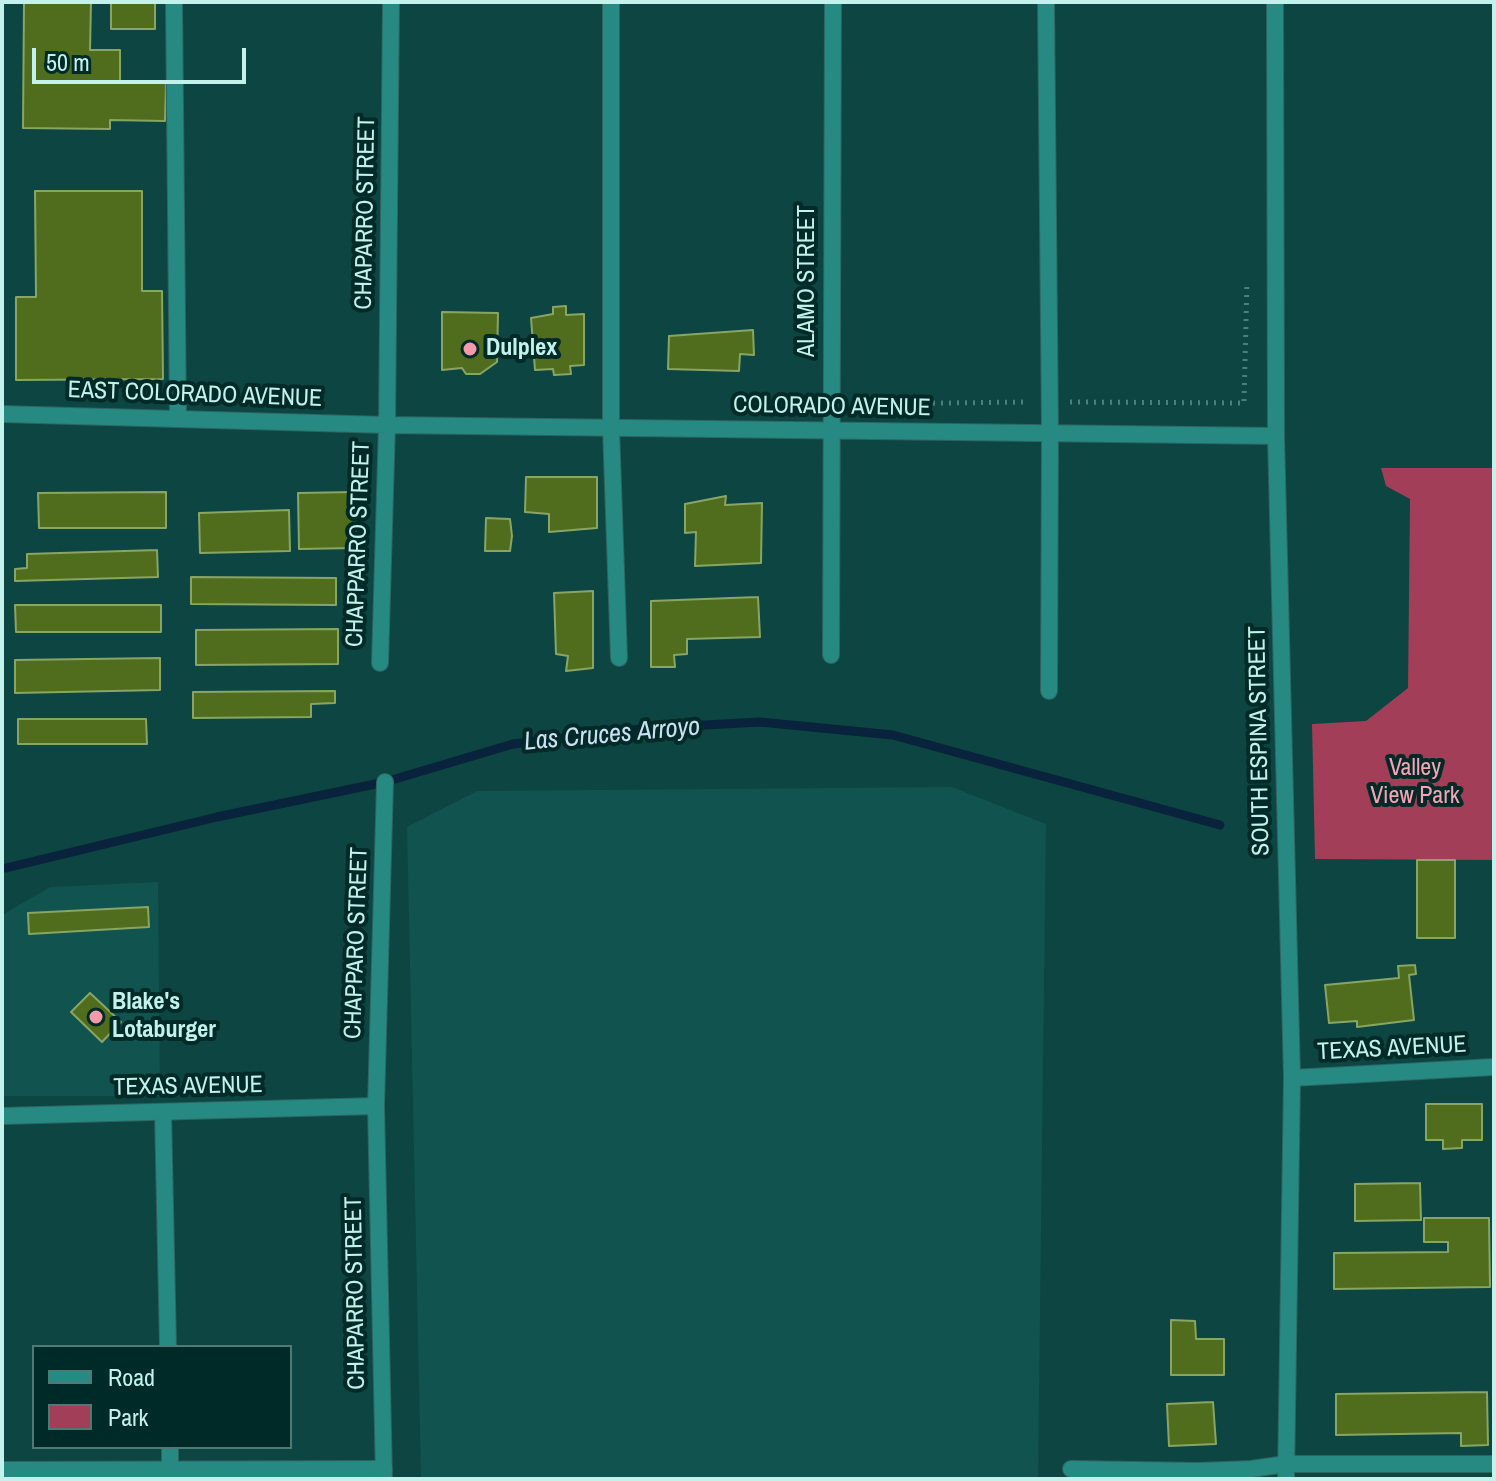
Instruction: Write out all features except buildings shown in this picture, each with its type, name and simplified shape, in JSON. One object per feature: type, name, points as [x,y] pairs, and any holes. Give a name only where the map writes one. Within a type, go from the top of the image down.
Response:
[{"type":"street","points":[[174,2],[178,419]]},
{"type":"street","name":"CHAPARRO STREET","points":[[387,425],[391,2]]},
{"type":"street","points":[[611,2],[611,428],[619,658]]},
{"type":"street","name":"ALAMO STREET","points":[[831,655],[833,2]]},
{"type":"street","points":[[1046,2],[1049,691]]},
{"type":"street","name":"SOUTH ESPINA STREET","points":[[1275,2],[1276,436],[1292,1078],[1286,1472]]},
{"type":"street","name":"EAST COLORADO AVENUE","points":[[2,414],[387,425]]},
{"type":"street","name":"COLORADO AVENUE","points":[[387,425],[1276,436]]},
{"type":"street","name":"CHAPPARRO STREET","points":[[380,663],[387,425]]},
{"type":"street","name":"CHAPPARO STREET","points":[[376,1106],[385,782]]},
{"type":"street","name":"TEXAS AVENUE","points":[[1292,1078],[1494,1067]]},
{"type":"street","name":"CHAPARRO STREET","points":[[376,1106],[384,1474]]},
{"type":"street","name":"TEXAS AVENUE","points":[[2,1116],[376,1106]]},
{"type":"street","points":[[163,1112],[168,1345]]},
{"type":"street","points":[[170,1449],[170,1470]]},
{"type":"street","points":[[1071,1469],[1251,1469],[1286,1472],[1494,1464]]},
{"type":"street","points":[[2,1470],[384,1474]]},
{"type":"path","points":[[861,404],[1244,403],[1247,281]]},
{"type":"shaded area","points":[[952,787],[1046,824],[1038,1479],[421,1479],[407,827],[477,791]]},
{"type":"shaded area","points":[[158,882],[160,1096],[2,1096],[2,915],[50,887]]},
{"type":"green space","name":"Valley View Park","points":[[1381,468],[1494,468],[1493,860],[1315,859],[1312,724],[1366,721],[1408,688],[1410,499],[1386,486]]},
{"type":"waterway","name":"Las Cruces Arroyo","points":[[6,868],[217,817],[385,782],[513,744],[651,728],[760,722],[893,735],[1220,825]]},
{"type":"place","name":"Dulplex","points":[[470,349]]},
{"type":"place","name":"Blake's Lotaburger","points":[[96,1017]]}]
